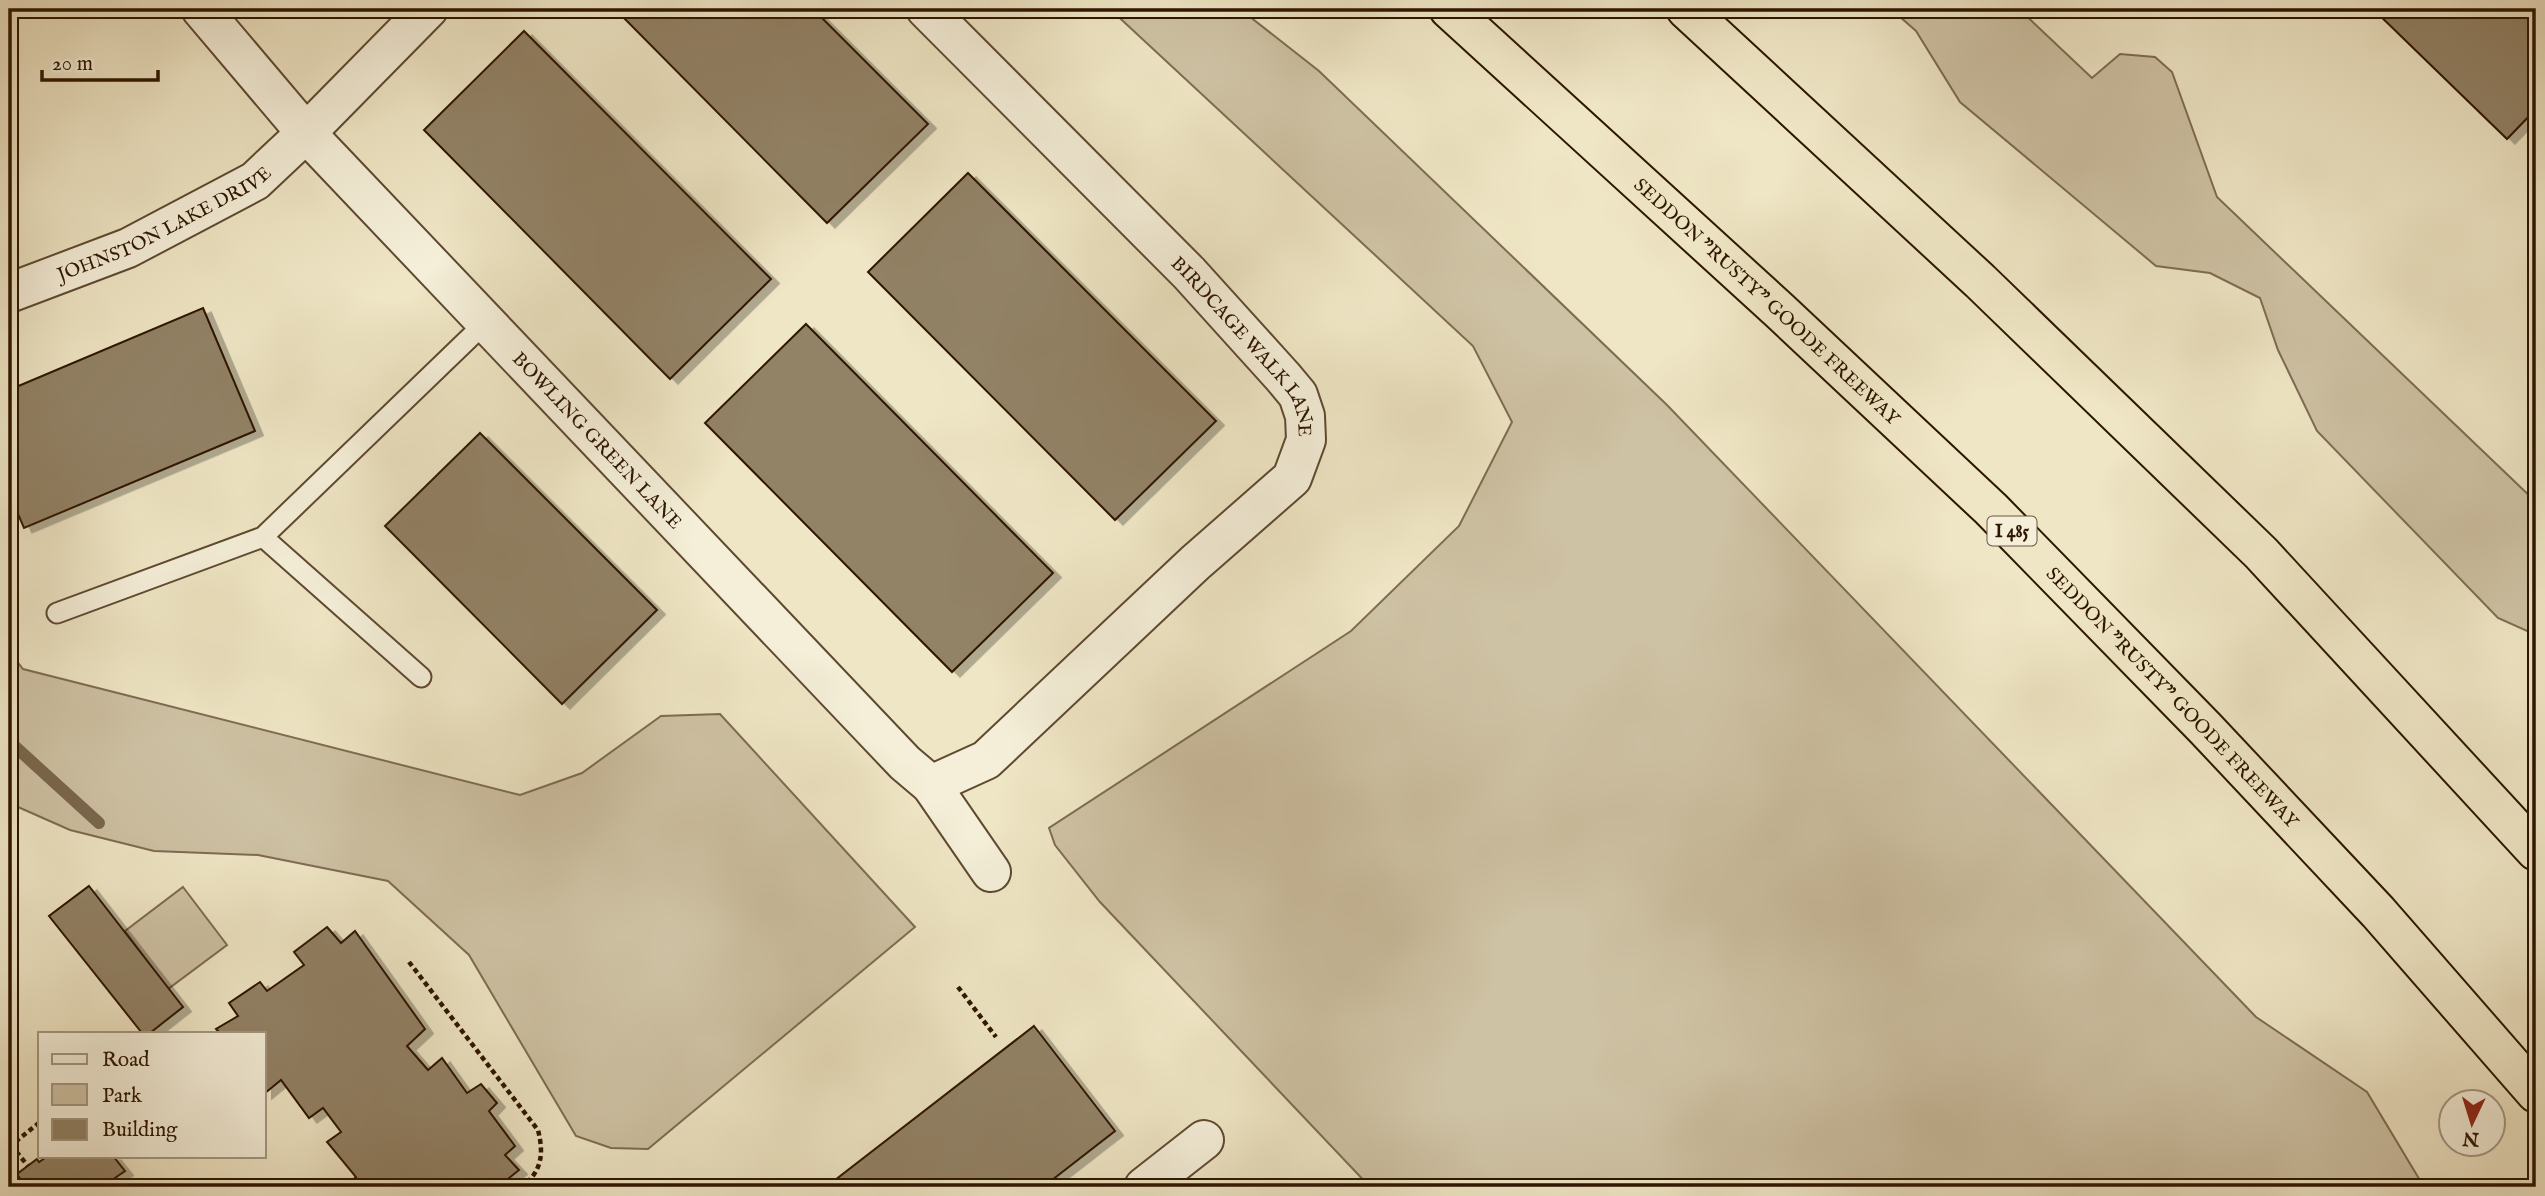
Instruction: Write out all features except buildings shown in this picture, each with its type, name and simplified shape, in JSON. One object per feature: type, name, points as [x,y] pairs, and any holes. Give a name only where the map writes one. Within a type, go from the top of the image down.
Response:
[{"type":"highway","name":"SEDDON \"RUSTY\" GOODE FREEWAY","points":[[1449,9],[1780,311],[1991,509],[2196,718],[2324,854],[2536,1093]]},
{"type":"highway","points":[[1686,9],[1980,281],[2261,553],[2536,851]]},
{"type":"street","name":"BOWLING GREEN LANE","points":[[201,9],[306,133],[895,753],[931,785],[991,872]]},
{"type":"street","points":[[306,133],[428,9]]},
{"type":"street","name":"BIRDCAGE WALK LANE","points":[[926,9],[1189,273],[1283,377],[1298,395],[1305,416],[1306,440],[1292,478],[1195,563],[986,760],[931,785]]},
{"type":"street","name":"JOHNSTON LAKE DRIVE","points":[[9,293],[128,248],[255,181],[306,133]]},
{"type":"street","points":[[1144,1187],[1204,1140]]},
{"type":"lane","points":[[57,613],[263,537],[486,322]]},
{"type":"lane","points":[[263,537],[421,677]]},
{"type":"path","points":[[409,962],[538,1130],[542,1146],[540,1164],[533,1178],[522,1187]]},
{"type":"path","points":[[958,987],[996,1037]]},
{"type":"path","points":[[28,1166],[9,1145],[38,1123]]},
{"type":"green space","points":[[1110,9],[1240,9],[1319,71],[1667,405],[2256,1017],[2367,1092],[2424,1187],[1370,1187],[1100,902],[1055,845],[1049,828],[1351,631],[1459,526],[1512,422],[1473,346]]},
{"type":"green space","points":[[1891,9],[2019,9],[2092,78],[2120,54],[2155,57],[2172,72],[2217,197],[2536,502],[2536,635],[2498,618],[2317,431],[2278,350],[2260,298],[2210,273],[2156,266],[1960,102],[1916,31]]},
{"type":"green space","points":[[9,651],[23,669],[520,795],[582,773],[661,716],[720,714],[915,927],[648,1149],[611,1148],[576,1136],[469,955],[388,881],[258,855],[154,851],[70,830],[9,803]]},
{"type":"green space","points":[[183,887],[227,945],[168,989],[125,931]]},
{"type":"waterway","points":[[9,741],[99,823]]}]
